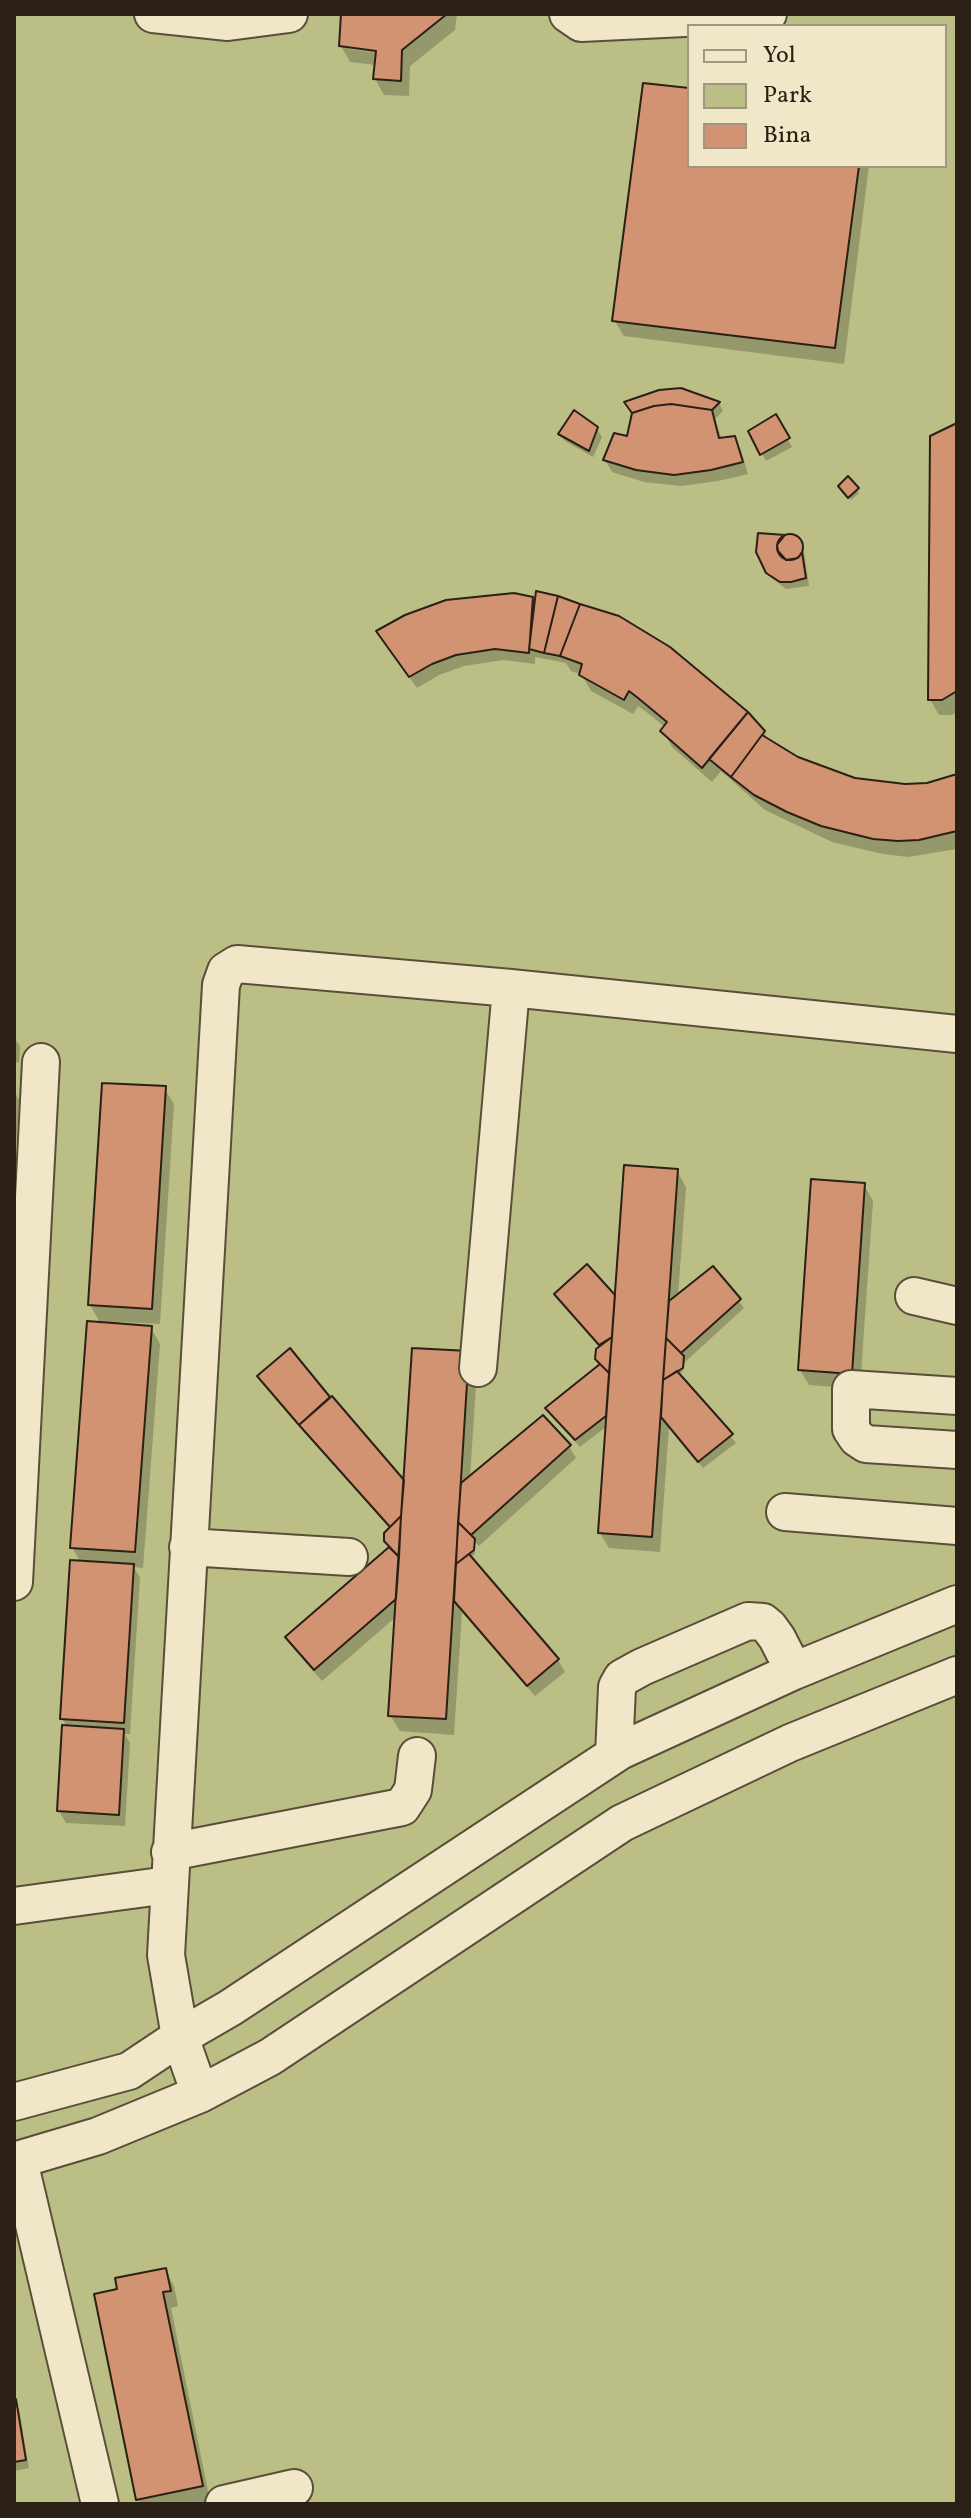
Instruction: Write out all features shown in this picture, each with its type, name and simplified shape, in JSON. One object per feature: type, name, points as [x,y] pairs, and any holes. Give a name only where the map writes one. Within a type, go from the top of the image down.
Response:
[{"type":"street","points":[[153,14],[228,22],[289,14]]},
{"type":"street","points":[[568,14],[581,23],[768,14]]},
{"type":"street","points":[[354,958],[957,1017]]},
{"type":"street","points":[[200,2094],[180,2037],[166,1955],[221,985],[226,971],[237,964],[511,988],[957,1034]]},
{"type":"street","points":[[478,1368],[511,988]]},
{"type":"street","points":[[14,1582],[41,1062]]},
{"type":"street","points":[[914,1296],[957,1306]]},
{"type":"street","points":[[957,1396],[851,1389],[851,1429],[866,1444],[957,1450]]},
{"type":"street","points":[[785,1512],[957,1526]]},
{"type":"street","points":[[188,1547],[349,1557]]},
{"type":"street","points":[[14,2102],[129,2071],[614,1755],[794,1671],[957,1604]]},
{"type":"street","points":[[614,1755],[617,1687],[622,1678],[642,1667],[748,1621],[763,1622],[769,1627],[794,1671]]},
{"type":"street","points":[[100,2504],[17,2161],[98,2136],[200,2094],[270,2057],[622,1823],[790,1743],[957,1675]]},
{"type":"street","points":[[14,1906],[169,1869],[402,1807],[413,1790],[417,1756]]},
{"type":"street","points":[[224,2504],[294,2488]]},
{"type":"green space","points":[[14,14],[957,14],[957,2504],[14,2504]]},
{"type":"building","points":[[341,14],[447,14],[402,50],[401,81],[373,79],[376,51],[339,46]]},
{"type":"building","points":[[643,83],[687,88],[687,168],[859,168],[835,348],[612,321]]},
{"type":"building","points":[[681,388],[720,402],[712,410],[671,404],[632,413],[624,402],[659,390]]},
{"type":"building","points":[[671,404],[712,410],[719,438],[735,436],[743,462],[674,475],[636,470],[603,460],[614,433],[627,436],[632,413]]},
{"type":"building","points":[[574,410],[598,427],[589,451],[558,434]]},
{"type":"building","points":[[776,414],[790,438],[760,455],[748,431]]},
{"type":"building","points":[[957,423],[957,691],[942,700],[928,700],[930,436]]},
{"type":"building","points":[[848,476],[859,488],[848,498],[838,486]]},
{"type":"building","points":[[758,533],[785,535],[777,545],[778,551],[786,560],[798,558],[802,552],[806,578],[780,582],[766,573],[756,552]]},
{"type":"building","points":[[790,534],[799,538],[803,547],[799,556],[790,560],[781,556],[777,547],[781,538]]},
{"type":"building","points":[[536,591],[558,596],[544,653],[529,649]]},
{"type":"building","points":[[514,593],[533,597],[529,653],[495,649],[456,655],[409,677],[376,631],[405,615],[446,600]]},
{"type":"building","points":[[558,596],[580,604],[560,656],[544,653]]},
{"type":"building","points":[[580,604],[619,616],[670,647],[748,712],[702,768],[660,731],[667,722],[638,698],[629,691],[624,700],[579,675],[582,664],[560,656]]},
{"type":"building","points":[[748,712],[765,731],[731,777],[709,759]]},
{"type":"building","points":[[762,735],[798,757],[855,778],[905,784],[927,783],[957,774],[957,831],[919,840],[873,839],[821,826],[787,812],[754,795],[731,777]]},
{"type":"building","points":[[102,1083],[166,1086],[152,1309],[88,1305]]},
{"type":"building","points":[[624,1165],[678,1169],[652,1537],[598,1533]]},
{"type":"building","points":[[811,1179],[865,1183],[852,1374],[798,1370]]},
{"type":"building","points":[[587,1264],[615,1295],[612,1337],[599,1345],[554,1294]]},
{"type":"building","points":[[713,1266],[741,1299],[681,1353],[666,1338],[669,1301]]},
{"type":"building","points":[[87,1321],[152,1326],[135,1552],[70,1548]]},
{"type":"building","points":[[612,1337],[609,1373],[595,1359],[596,1349]]},
{"type":"building","points":[[666,1338],[684,1356],[683,1368],[663,1380]]},
{"type":"building","points":[[290,1348],[330,1397],[299,1425],[257,1376]]},
{"type":"building","points":[[412,1348],[469,1351],[446,1719],[388,1716]]},
{"type":"building","points":[[600,1364],[609,1373],[606,1416],[575,1440],[545,1408]]},
{"type":"building","points":[[677,1371],[733,1434],[698,1462],[661,1417],[663,1380]]},
{"type":"building","points":[[332,1396],[404,1480],[401,1516],[390,1527],[299,1425]]},
{"type":"building","points":[[543,1415],[571,1445],[471,1535],[458,1522],[461,1483]]},
{"type":"building","points":[[401,1516],[399,1557],[384,1541],[384,1533]]},
{"type":"building","points":[[458,1522],[475,1539],[474,1550],[456,1564]]},
{"type":"building","points":[[389,1547],[399,1557],[396,1599],[314,1670],[285,1637]]},
{"type":"building","points":[[469,1554],[559,1659],[527,1686],[454,1601],[456,1564]]},
{"type":"building","points":[[70,1560],[134,1564],[124,1723],[60,1719]]},
{"type":"building","points":[[62,1725],[124,1729],[119,1815],[57,1811]]},
{"type":"building","points":[[166,2268],[171,2291],[163,2292],[203,2486],[136,2500],[94,2294],[117,2289],[115,2278]]},
{"type":"building","points":[[14,2400],[26,2460],[14,2462]]}]
